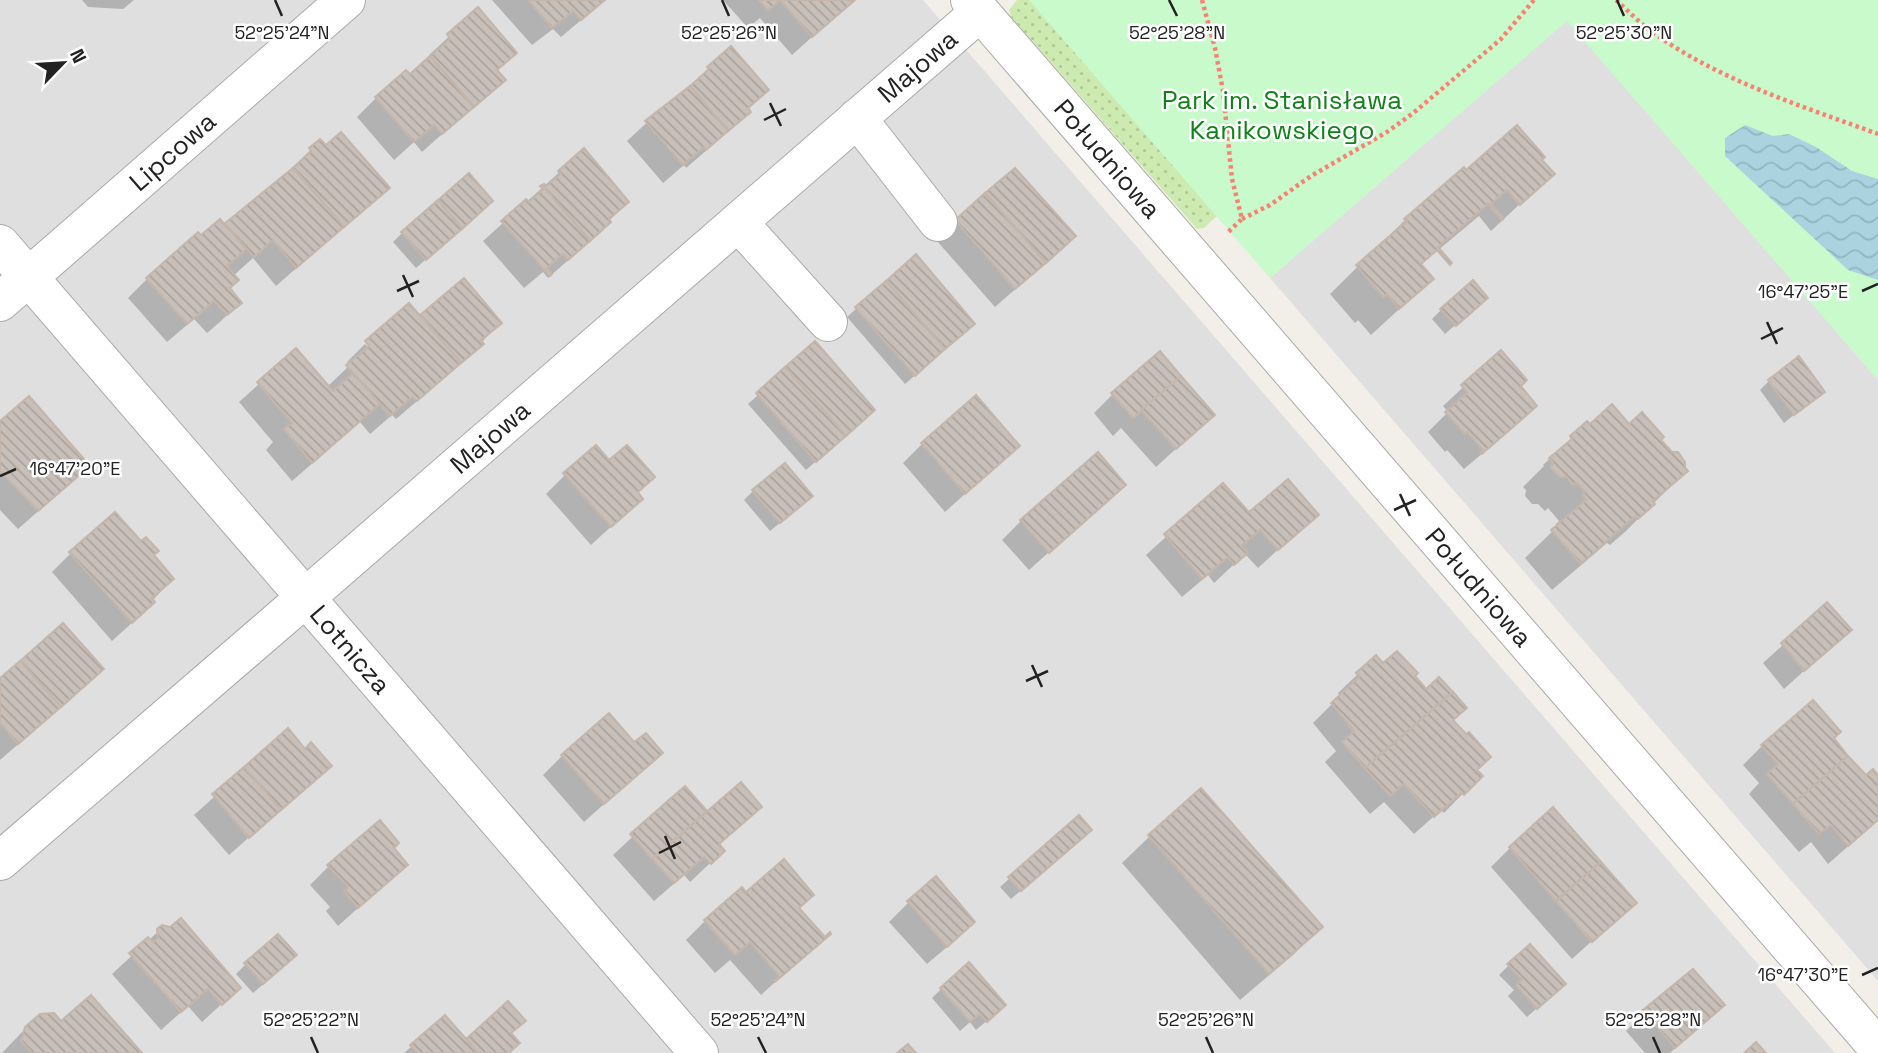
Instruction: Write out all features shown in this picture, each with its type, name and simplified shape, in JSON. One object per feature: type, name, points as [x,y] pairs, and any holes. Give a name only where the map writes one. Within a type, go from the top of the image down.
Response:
[{"type":"street","name":"Lipcowa","points":[[0,302],[346,0]]},
{"type":"street","name":"Majowa","points":[[0,861],[857,118],[975,6]]},
{"type":"street","name":"Południowa","points":[[975,6],[1878,1048]]},
{"type":"street","points":[[857,118],[938,222]]},
{"type":"street","points":[[738,222],[828,322]]},
{"type":"street","name":"Lotnicza","points":[[0,244],[699,1053]]},
{"type":"path","points":[[1202,0],[1217,58],[1232,179],[1242,219]]},
{"type":"path","points":[[1223,235],[1242,219],[1270,205],[1412,114],[1500,40],[1534,0]]},
{"type":"path","points":[[1616,0],[1656,34],[1745,85],[1878,134]]},
{"type":"shaded area","points":[[0,0],[923,0],[1835,1053],[0,1053]]},
{"type":"shaded area","points":[[1567,20],[1878,380],[1878,981],[1270,278]]},
{"type":"green space","points":[[1017,0],[1033,0],[1220,213],[1204,228],[1197,229],[1012,18],[1009,10]]},
{"type":"green space","name":"Park im. Stanisława Kanikowskiego","points":[[1029,0],[1878,0],[1878,380],[1567,21],[1270,278]]},
{"type":"water","points":[[1745,125],[1773,136],[1789,134],[1816,147],[1852,171],[1878,179],[1878,280],[1848,270],[1725,156],[1725,138]]},
{"type":"building","points":[[528,0],[605,0],[581,20],[573,11],[552,28]]},
{"type":"building","points":[[759,0],[780,0],[768,11]]},
{"type":"building","points":[[780,0],[855,0],[812,37]]},
{"type":"building","points":[[478,7],[517,53],[497,70],[506,80],[474,107],[430,56],[450,39],[447,34]]},
{"type":"building","points":[[731,46],[769,90],[748,108],[751,112],[728,131],[690,86]]},
{"type":"building","points":[[430,56],[474,107],[442,134],[434,125],[414,142],[375,97],[406,70],[410,74]]},
{"type":"building","points":[[690,86],[728,131],[683,165],[645,121]]},
{"type":"building","points":[[1517,125],[1545,157],[1542,160],[1555,174],[1520,205],[1507,190],[1491,204],[1504,218],[1502,220],[1488,204],[1438,247],[1452,263],[1450,265],[1437,250],[1421,264],[1434,279],[1399,309],[1387,294],[1383,297],[1356,265],[1407,221],[1404,219]]},
{"type":"building","points":[[341,132],[390,188],[344,227],[293,168],[320,139],[326,145]]},
{"type":"building","points":[[584,148],[629,202],[609,219],[611,222],[590,241],[542,185],[546,186],[561,174],[558,171]]},
{"type":"building","points":[[293,168],[344,227],[296,268],[273,240],[254,257],[224,224]]},
{"type":"building","points":[[1015,168],[1076,236],[1046,263],[985,193]]},
{"type":"building","points":[[469,173],[493,201],[462,229],[438,200]]},
{"type":"building","points":[[542,185],[590,241],[568,260],[563,254],[547,268],[552,274],[550,276],[501,221],[526,199],[529,202],[543,189],[540,186]]},
{"type":"building","points":[[985,193],[1046,263],[1015,289],[955,220]]},
{"type":"building","points":[[438,200],[462,229],[426,260],[401,232]]},
{"type":"building","points":[[220,219],[246,249],[227,266],[239,280],[230,288],[242,303],[227,315],[214,301],[187,324],[146,278],[198,232],[201,235]]},
{"type":"building","points":[[916,254],[975,324],[945,349],[886,281]]},
{"type":"building","points":[[464,278],[502,323],[481,340],[484,344],[461,363],[420,315]]},
{"type":"building","points":[[1473,280],[1488,298],[1456,326],[1440,309]]},
{"type":"building","points":[[886,281],[945,349],[915,376],[855,307]]},
{"type":"building","points":[[409,303],[461,363],[417,401],[412,397],[390,416],[346,365],[369,346],[365,341]]},
{"type":"building","points":[[815,341],[875,410],[846,436],[785,367]]},
{"type":"building","points":[[296,348],[333,391],[353,373],[380,404],[312,463],[284,429],[292,423],[257,382]]},
{"type":"building","points":[[1501,350],[1527,380],[1521,386],[1537,406],[1482,454],[1480,452],[1483,450],[1445,412],[1467,393],[1461,385]]},
{"type":"building","points":[[1160,351],[1181,376],[1133,418],[1111,393]]},
{"type":"building","points":[[1799,356],[1825,392],[1794,415],[1768,380]]},
{"type":"building","points":[[785,367],[846,436],[816,462],[756,393]]},
{"type":"building","points":[[1181,376],[1215,415],[1176,449],[1141,410]]},
{"type":"building","points":[[976,395],[1020,446],[965,494],[921,443]]},
{"type":"building","points":[[29,396],[90,466],[38,511],[0,471],[0,421]]},
{"type":"building","points":[[1612,404],[1629,424],[1642,412],[1664,437],[1661,440],[1672,452],[1678,452],[1688,471],[1653,501],[1655,504],[1638,519],[1635,516],[1581,564],[1551,530],[1586,500],[1582,495],[1585,492],[1576,482],[1573,485],[1566,477],[1560,477],[1551,468],[1553,462],[1549,458],[1572,439],[1570,436],[1587,421],[1590,424]]},
{"type":"building","points":[[596,445],[609,460],[627,445],[655,477],[638,492],[643,499],[611,527],[563,473]]},
{"type":"building","points":[[1098,452],[1126,485],[1049,553],[1020,520]]},
{"type":"building","points":[[785,463],[813,496],[780,523],[752,490]]},
{"type":"building","points":[[1288,479],[1319,515],[1278,550],[1260,530],[1241,546],[1248,553],[1234,565],[1228,557],[1202,579],[1164,534],[1223,483],[1249,512]]},
{"type":"building","points":[[115,512],[141,541],[146,537],[159,551],[154,555],[174,579],[152,598],[155,602],[132,623],[69,552]]},
{"type":"building","points":[[1827,602],[1852,630],[1804,671],[1781,643]]},
{"type":"building","points":[[63,623],[104,669],[61,707],[20,661]]},
{"type":"building","points":[[1397,651],[1418,673],[1415,676],[1426,689],[1439,677],[1453,692],[1365,768],[1342,742],[1354,731],[1331,703],[1359,677],[1356,673],[1376,655],[1383,663]]},
{"type":"building","points":[[20,661],[61,707],[18,744],[0,723],[0,678]]},
{"type":"building","points":[[1453,692],[1467,708],[1453,720],[1466,734],[1469,732],[1491,757],[1477,770],[1483,776],[1464,795],[1461,793],[1434,817],[1404,784],[1390,796],[1365,768]]},
{"type":"building","points":[[1813,700],[1841,732],[1834,738],[1848,756],[1793,804],[1767,774],[1778,764],[1761,745]]},
{"type":"building","points":[[609,713],[634,742],[646,733],[663,753],[604,804],[561,755]]},
{"type":"building","points":[[288,728],[305,749],[311,742],[332,766],[281,810],[244,767]]},
{"type":"building","points":[[1848,756],[1866,775],[1873,769],[1878,775],[1878,820],[1848,846],[1831,825],[1819,834],[1793,804]]},
{"type":"building","points":[[244,767],[281,810],[249,838],[212,794]]},
{"type":"building","points":[[741,782],[762,807],[719,844],[725,851],[711,864],[704,857],[674,883],[652,859]]},
{"type":"building","points":[[685,786],[707,811],[652,859],[630,834]]},
{"type":"building","points":[[1201,788],[1323,927],[1269,974],[1148,835]]},
{"type":"building","points":[[1553,807],[1601,862],[1556,901],[1509,847]]},
{"type":"building","points":[[1079,815],[1092,830],[1021,891],[1008,877]]},
{"type":"building","points":[[380,820],[399,843],[394,848],[408,865],[358,908],[344,891],[348,887],[327,865]]},
{"type":"building","points":[[784,859],[814,895],[799,908],[825,937],[830,932],[831,934],[775,982],[779,976],[750,942],[735,955],[704,920],[742,887],[746,892]]},
{"type":"building","points":[[1601,862],[1637,903],[1592,942],[1556,901]]},
{"type":"building","points":[[936,876],[975,922],[947,947],[907,901]]},
{"type":"building","points":[[181,918],[241,988],[222,1005],[208,989],[181,1012],[129,953],[148,937],[153,942],[158,938],[157,929],[162,925],[170,927]]},
{"type":"building","points":[[278,934],[297,955],[263,984],[244,963]]},
{"type":"building","points":[[1530,944],[1566,984],[1537,1009],[1516,985],[1522,980],[1507,964]]},
{"type":"building","points":[[969,962],[1006,1005],[987,1022],[980,1014],[970,1022],[940,988]]},
{"type":"building","points":[[1693,969],[1725,1005],[1675,1048],[1643,1010]]},
{"type":"building","points":[[91,995],[142,1053],[32,1053],[21,1041],[25,1027],[40,1014],[54,1013],[61,1021]]},
{"type":"building","points":[[508,1001],[526,1021],[511,1033],[520,1043],[509,1053],[478,1053],[466,1039]]},
{"type":"building","points":[[445,1015],[478,1053],[417,1053],[410,1045]]},
{"type":"building","points":[[1756,1042],[1766,1053],[1744,1053]]},
{"type":"building","points":[[908,1044],[916,1053],[897,1053]]}]
